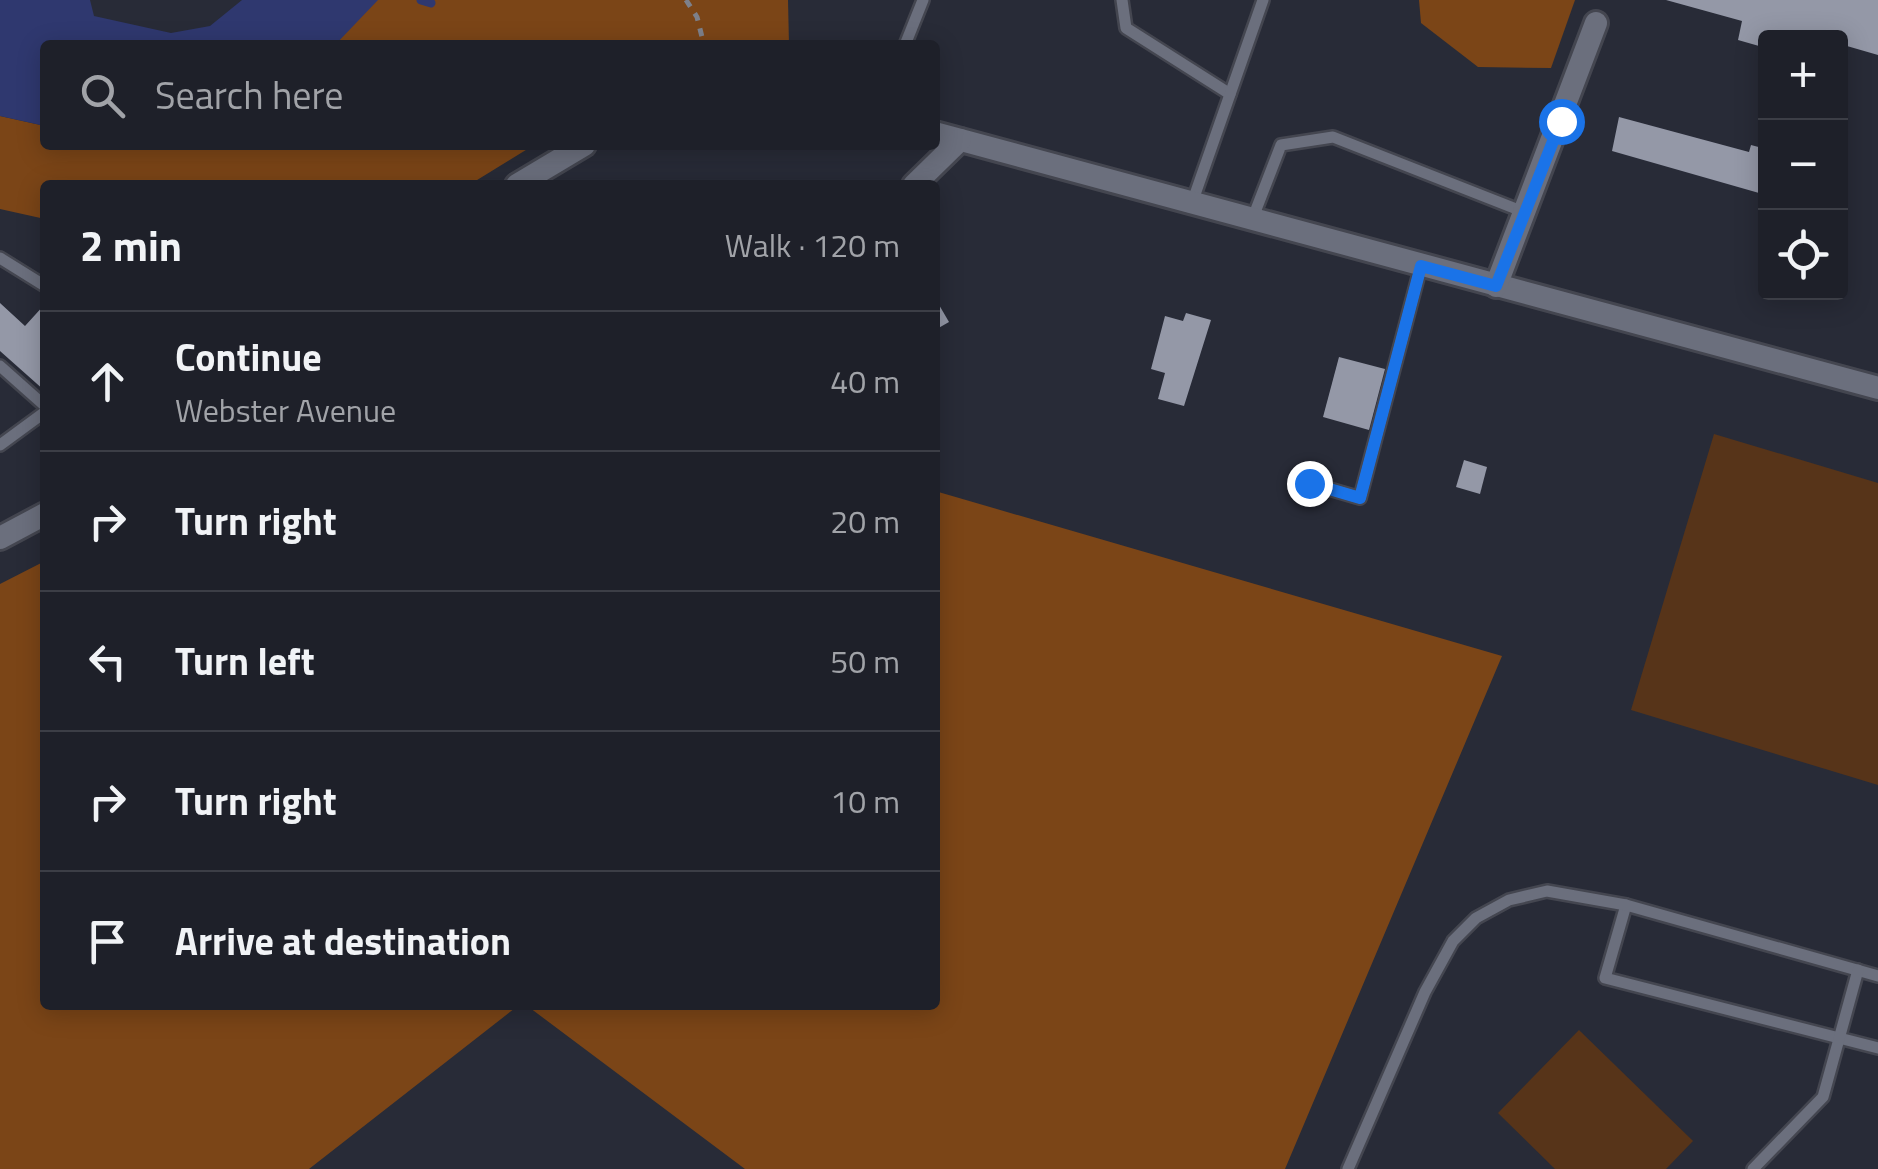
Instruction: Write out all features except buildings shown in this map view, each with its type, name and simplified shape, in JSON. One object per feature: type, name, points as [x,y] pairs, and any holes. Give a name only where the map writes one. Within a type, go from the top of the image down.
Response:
[{"type":"street","points":[[1496,286],[1596,24]]},
{"type":"street","points":[[940,134],[1878,388]]},
{"type":"street","points":[[919,180],[960,140]]},
{"type":"street","points":[[525,180],[576,150]]},
{"type":"street","points":[[0,538],[40,517]]},
{"type":"lane","points":[[907,40],[923,0]]},
{"type":"lane","points":[[1122,0],[1126,28],[1230,94]]},
{"type":"lane","points":[[1192,203],[1263,0]]},
{"type":"lane","points":[[1252,220],[1281,145],[1333,137],[1524,212]]},
{"type":"lane","points":[[0,258],[40,283]]},
{"type":"lane","points":[[1309,483],[1360,498],[1421,266]]},
{"type":"lane","points":[[0,366],[40,404]]},
{"type":"lane","points":[[0,445],[40,413]]},
{"type":"lane","points":[[1348,1169],[1425,992],[1453,941],[1476,918],[1509,900],[1547,891],[1626,905],[1878,976]]},
{"type":"lane","points":[[1626,905],[1605,978],[1878,1048]]},
{"type":"lane","points":[[1753,1169],[1823,1096],[1858,970]]},
{"type":"path","points":[[686,0],[697,17],[703,40]]},
{"type":"shaded area","points":[[371,0],[788,0],[789,40],[339,40]]},
{"type":"shaded area","points":[[1419,0],[1575,0],[1551,68],[1478,67],[1421,23]]},
{"type":"shaded area","points":[[0,116],[40,125],[40,150],[526,150],[477,180],[40,180],[40,218],[0,209]]},
{"type":"shaded area","points":[[1714,434],[1878,483],[1878,785],[1631,710]]},
{"type":"shaded area","points":[[940,492],[1502,656],[1285,1169],[745,1169],[533,1010],[940,1010]]},
{"type":"shaded area","points":[[40,564],[40,1010],[513,1010],[309,1169],[0,1169],[0,584]]},
{"type":"shaded area","points":[[1579,1030],[1693,1141],[1666,1169],[1555,1169],[1498,1113]]},
{"type":"water","points":[[0,0],[90,0],[94,16],[171,33],[210,26],[242,0],[378,0],[340,40],[40,40],[40,125],[0,116]]},
{"type":"waterway","points":[[421,0],[431,3]]},
{"type":"route","points":[[1309,483],[1360,498],[1421,266],[1496,286],[1561,121]]}]
